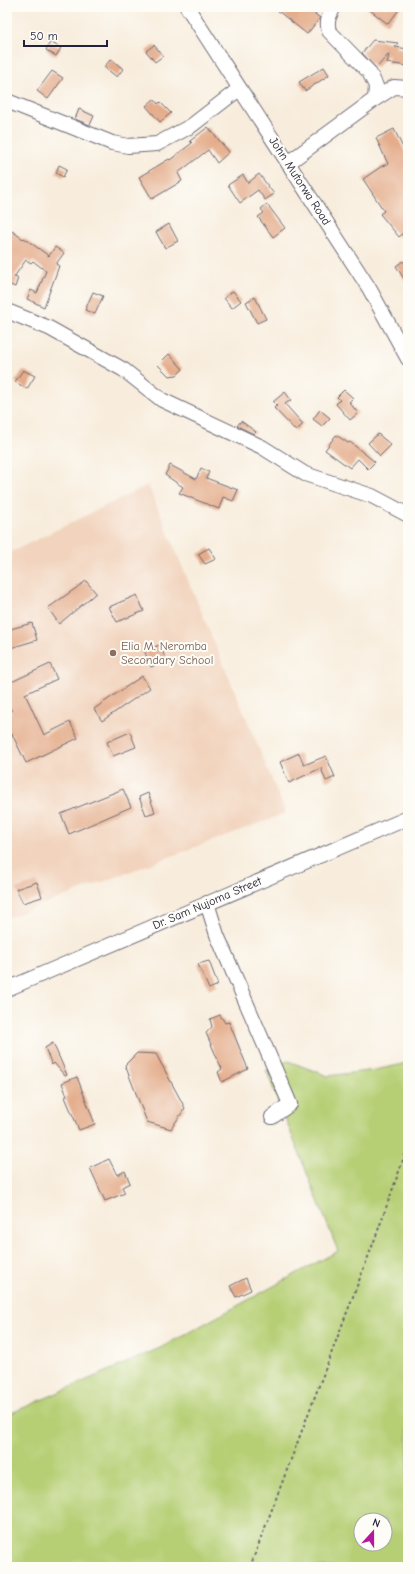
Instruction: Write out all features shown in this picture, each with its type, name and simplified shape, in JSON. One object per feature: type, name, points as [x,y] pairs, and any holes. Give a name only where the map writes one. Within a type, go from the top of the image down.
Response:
[{"type":"street","name":"John Mutorwa Road","points":[[187,7],[369,288],[408,359]]},
{"type":"street","points":[[334,7],[328,16],[327,24],[330,31],[369,72],[376,86],[375,99]]},
{"type":"street","points":[[288,163],[375,99],[394,87],[408,88]]},
{"type":"street","points":[[7,102],[112,143],[128,146],[157,144],[191,126],[239,89]]},
{"type":"street","points":[[7,311],[49,328],[124,370],[162,400],[262,446],[305,474],[372,496],[408,515]]},
{"type":"street","name":"Dr. Sam Nujoma Street","points":[[7,989],[408,818]]},
{"type":"street","points":[[207,903],[217,935],[290,1104],[272,1117]]},
{"type":"path","points":[[250,1567],[376,1236],[408,1146]]},
{"type":"shaded area","name":"Elia M. Neromba Secondary School","points":[[148,485],[286,813],[7,918],[7,554]]},
{"type":"green space","points":[[288,1061],[328,1076],[375,1070],[408,1063],[408,1567],[7,1567],[7,1415],[160,1348],[338,1251],[266,1070]]},
{"type":"building","points":[[273,7],[306,7],[320,18],[307,34]]},
{"type":"building","points":[[366,7],[401,7],[388,24]]},
{"type":"building","points":[[373,40],[398,43],[395,47],[408,49],[408,66],[387,63],[389,54],[376,68],[362,53]]},
{"type":"building","points":[[50,42],[61,48],[56,56],[46,50]]},
{"type":"building","points":[[154,45],[163,56],[155,62],[146,51]]},
{"type":"building","points":[[111,59],[123,69],[117,77],[104,67]]},
{"type":"building","points":[[324,67],[329,75],[305,91],[299,82]]},
{"type":"building","points":[[52,71],[63,78],[48,99],[37,91]]},
{"type":"building","points":[[154,99],[158,104],[160,102],[171,113],[160,122],[146,106]]},
{"type":"building","points":[[79,109],[94,116],[90,125],[75,119]]},
{"type":"building","points":[[208,127],[229,152],[217,163],[208,150],[178,173],[182,181],[152,199],[139,177],[169,159],[170,160],[192,143],[190,141]]},
{"type":"building","points":[[394,129],[408,158],[408,229],[399,237],[380,214],[384,211],[363,179],[382,166],[388,164],[376,138]]},
{"type":"building","points":[[59,165],[67,169],[63,177],[56,173]]},
{"type":"building","points":[[259,174],[274,194],[265,200],[258,190],[240,203],[228,185],[243,175],[248,183]]},
{"type":"building","points":[[267,204],[285,228],[273,237],[258,217],[264,213],[261,209]]},
{"type":"building","points":[[169,224],[178,241],[165,248],[156,232]]},
{"type":"building","points":[[12,231],[49,256],[55,247],[64,253],[56,264],[59,266],[44,307],[27,299],[31,290],[37,293],[46,271],[33,261],[31,263],[26,260],[14,277],[18,278],[15,287],[8,284],[7,285],[7,238]]},
{"type":"building","points":[[403,261],[408,268],[408,285],[396,266]]},
{"type":"building","points":[[233,291],[241,301],[232,308],[224,298]]},
{"type":"building","points":[[93,292],[103,296],[95,314],[85,310]]},
{"type":"building","points":[[255,297],[266,319],[257,323],[246,302]]},
{"type":"building","points":[[169,354],[183,369],[177,375],[169,376],[158,365]]},
{"type":"building","points":[[23,370],[35,376],[27,389],[15,382]]},
{"type":"building","points":[[344,390],[353,398],[349,402],[358,413],[350,420],[336,404],[340,400],[337,397]]},
{"type":"building","points":[[285,392],[291,400],[285,404],[303,424],[296,431],[274,408],[277,406],[273,402]]},
{"type":"building","points":[[320,410],[330,418],[322,426],[313,419]]},
{"type":"building","points":[[241,421],[256,432],[254,434],[237,426]]},
{"type":"building","points":[[378,434],[391,445],[380,456],[368,443]]},
{"type":"building","points":[[336,435],[348,443],[350,442],[375,462],[368,469],[358,459],[350,468],[325,450]]},
{"type":"building","points":[[170,465],[196,479],[201,468],[209,472],[206,478],[238,490],[233,501],[223,497],[219,509],[179,493],[183,487],[165,475]]},
{"type":"building","points":[[209,548],[216,559],[205,564],[198,554]]},
{"type":"building","points":[[86,581],[96,593],[59,624],[48,608]]},
{"type":"building","points":[[137,595],[144,611],[117,622],[109,607]]},
{"type":"building","points":[[32,623],[37,640],[7,649],[7,630]]},
{"type":"building","points":[[160,645],[166,660],[151,667],[144,650]]},
{"type":"building","points":[[50,664],[57,679],[25,694],[44,735],[70,722],[78,738],[26,763],[12,734],[7,736],[7,714],[12,712],[7,701],[7,684]]},
{"type":"building","points":[[142,676],[150,688],[102,721],[94,709]]},
{"type":"building","points":[[130,732],[136,747],[113,756],[107,742]]},
{"type":"building","points":[[299,753],[304,765],[326,756],[335,777],[326,781],[321,768],[289,783],[280,762]]},
{"type":"building","points":[[123,789],[131,807],[69,834],[61,814]]},
{"type":"building","points":[[148,793],[155,812],[146,815],[139,797]]},
{"type":"building","points":[[37,882],[42,897],[23,903],[16,889]]},
{"type":"building","points":[[209,961],[218,985],[209,989],[198,964]]},
{"type":"building","points":[[220,1015],[225,1023],[229,1022],[248,1069],[222,1082],[218,1072],[222,1069],[206,1033],[212,1027],[210,1019]]},
{"type":"building","points":[[53,1043],[67,1075],[65,1076],[54,1063],[52,1065],[45,1048]]},
{"type":"building","points":[[137,1053],[156,1054],[185,1108],[171,1129],[147,1122],[125,1065]]},
{"type":"building","points":[[77,1077],[95,1124],[79,1130],[65,1097],[67,1096],[62,1083]]},
{"type":"building","points":[[109,1159],[117,1175],[125,1171],[130,1183],[122,1187],[125,1193],[105,1201],[90,1168]]},
{"type":"building","points":[[246,1278],[251,1290],[236,1297],[230,1286]]},
{"type":"place","name":"Elia M. Neromba Secondary School","points":[[113,653]]}]
